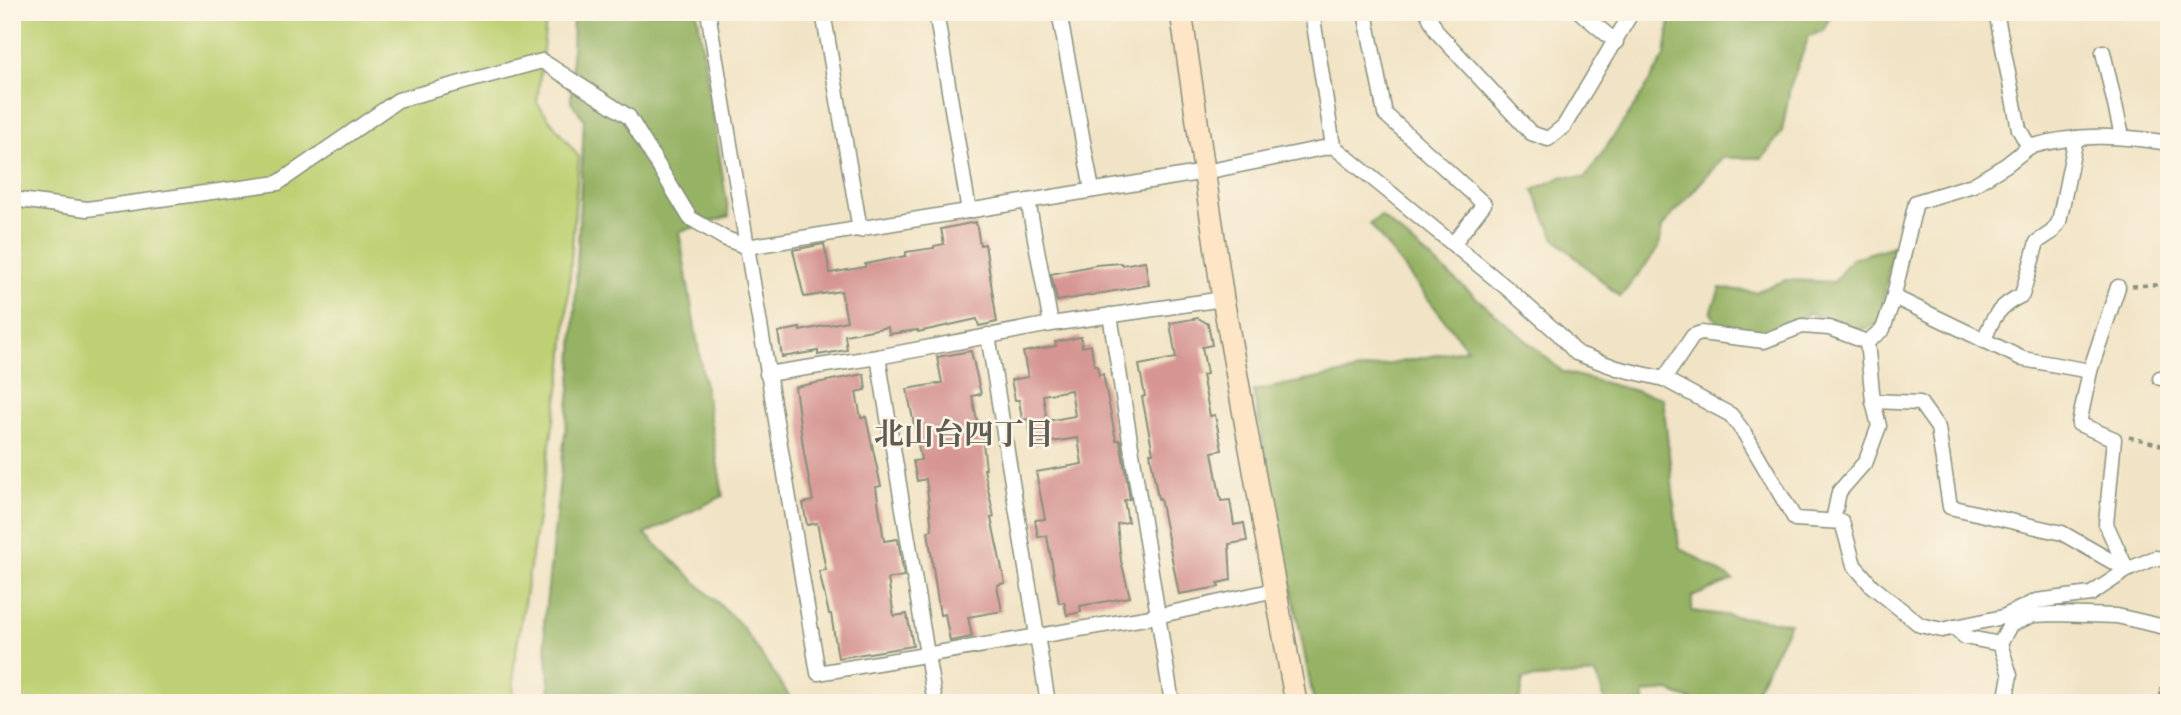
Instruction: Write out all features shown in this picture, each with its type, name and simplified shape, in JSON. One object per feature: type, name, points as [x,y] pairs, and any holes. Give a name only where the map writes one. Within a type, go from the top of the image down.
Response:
[{"type":"street","points":[[708,12],[818,673],[1157,615],[1275,590]]},
{"type":"street","points":[[823,12],[860,230]]},
{"type":"street","points":[[936,12],[969,211]]},
{"type":"street","points":[[1059,12],[1092,190]]},
{"type":"street","points":[[1181,12],[1223,299],[1296,703]]},
{"type":"street","points":[[1312,12],[1333,146],[1559,334],[1576,353],[1617,368],[1664,379],[1731,415],[1796,519],[1842,522],[1854,565],[1872,586],[1920,625],[1942,630],[2003,617],[2036,601],[2091,594],[2127,570],[2155,558],[2169,560]]},
{"type":"street","points":[[1365,12],[1385,114],[1483,204],[1453,244]]},
{"type":"street","points":[[1427,12],[1437,32],[1531,133],[1548,139],[1564,126],[1632,12]]},
{"type":"street","points":[[1580,12],[1616,42]]},
{"type":"street","points":[[1996,12],[2019,129],[2029,147]]},
{"type":"street","points":[[2103,52],[2122,136]]},
{"type":"street","points":[[12,200],[87,209],[278,183],[398,100],[542,61],[629,117],[690,218],[747,247],[1205,172],[1333,146]]},
{"type":"street","points":[[1867,342],[1883,330],[1894,297],[1916,202],[1973,185],[2029,147],[2061,138],[2122,136],[2169,143]]},
{"type":"street","points":[[1984,341],[1991,321],[2005,303],[2022,295],[2036,242],[2052,232],[2059,222],[2076,138]]},
{"type":"street","points":[[1028,201],[1051,324]]},
{"type":"street","points":[[2118,287],[2091,371],[2079,424],[2114,439],[2106,524],[2127,570]]},
{"type":"street","points":[[1894,297],[2023,359],[2091,371]]},
{"type":"street","points":[[767,374],[878,357],[1051,324],[1223,299]]},
{"type":"street","points":[[1110,315],[1172,703]]},
{"type":"street","points":[[1664,379],[1693,336],[1701,333],[1764,341],[1802,326],[1829,328],[1867,342]]},
{"type":"street","points":[[988,335],[1048,703]]},
{"type":"street","points":[[1833,521],[1839,492],[1867,461],[1879,426],[1872,401],[1867,342]]},
{"type":"street","points":[[878,357],[935,703]]},
{"type":"street","points":[[1872,401],[1920,403],[1938,428],[1950,507],[2062,533],[2127,570]]},
{"type":"street","points":[[2005,703],[2010,675],[2000,645],[2010,625],[2033,615],[2117,616],[2169,628]]},
{"type":"street","points":[[1954,627],[1965,637],[2000,645]]},
{"type":"street","points":[[2166,703],[2169,688]]},
{"type":"path","points":[[2118,287],[2169,284]]},
{"type":"path","points":[[2114,439],[2120,435],[2169,447]]},
{"type":"green space","points":[[12,12],[547,12],[537,103],[579,157],[563,365],[514,664],[513,703],[12,703]]},
{"type":"green space","points":[[573,12],[697,12],[729,216],[679,232],[723,496],[645,534],[740,624],[794,703],[551,703],[544,623],[572,371],[584,119],[571,102]]},
{"type":"green space","points":[[1671,12],[1833,12],[1823,31],[1809,36],[1790,87],[1782,132],[1762,158],[1722,158],[1662,227],[1659,248],[1620,297],[1555,239],[1533,190],[1564,176],[1585,178],[1665,56]]},
{"type":"green space","points":[[1381,216],[1563,372],[1663,398],[1679,547],[1733,580],[1692,597],[1692,611],[1790,623],[1750,703],[1699,703],[1669,691],[1644,693],[1644,703],[1606,703],[1596,674],[1523,679],[1519,703],[1314,703],[1253,391],[1467,349],[1370,224]]},
{"type":"green space","points":[[1893,246],[1879,325],[1858,330],[1810,313],[1762,333],[1718,325],[1711,313],[1720,288],[1755,292],[1786,280],[1834,282],[1851,259]]},
{"type":"building","points":[[976,222],[980,245],[985,244],[997,322],[979,326],[977,319],[918,332],[889,334],[888,327],[845,335],[847,350],[818,355],[818,351],[782,357],[778,332],[800,328],[800,331],[847,321],[841,291],[804,297],[793,250],[824,244],[830,273],[906,256],[906,252],[934,248],[944,244],[941,229]]},
{"type":"building","points":[[1145,261],[1149,285],[1057,301],[1051,274],[1096,265],[1122,265]]},
{"type":"building","points":[[1198,318],[1208,324],[1212,345],[1202,347],[1207,374],[1202,375],[1210,416],[1215,415],[1222,450],[1212,452],[1221,501],[1230,500],[1234,525],[1244,523],[1247,541],[1229,544],[1231,580],[1218,583],[1219,587],[1179,594],[1160,498],[1158,499],[1139,365],[1176,358],[1170,323]]},
{"type":"building","points":[[1081,337],[1082,347],[1091,345],[1094,365],[1097,365],[1099,375],[1103,374],[1116,440],[1120,440],[1130,499],[1124,500],[1128,522],[1117,524],[1121,561],[1130,597],[1080,606],[1081,612],[1067,615],[1064,602],[1059,603],[1047,536],[1038,537],[1035,520],[1045,519],[1036,472],[1082,464],[1078,438],[1032,445],[1028,419],[1022,420],[1019,400],[1015,400],[1011,380],[1028,377],[1023,352],[1056,346],[1055,342]],"holes":[[[1071,390],[1075,416],[1047,421],[1043,395]]]},
{"type":"building","points":[[971,351],[981,394],[972,396],[978,425],[981,425],[984,469],[994,517],[991,518],[1005,583],[997,585],[1002,611],[968,617],[972,637],[950,641],[945,614],[940,615],[935,582],[928,531],[932,530],[926,479],[917,481],[913,461],[921,460],[907,389],[942,383],[937,357]]},
{"type":"building","points":[[864,374],[866,390],[856,392],[861,418],[866,417],[881,486],[876,487],[884,541],[898,539],[904,576],[888,579],[894,616],[907,614],[913,646],[838,658],[831,614],[819,571],[826,570],[817,523],[807,525],[803,503],[813,501],[795,387]]},
{"type":"district","name":"北山台四丁目","points":[[964,434]]}]
